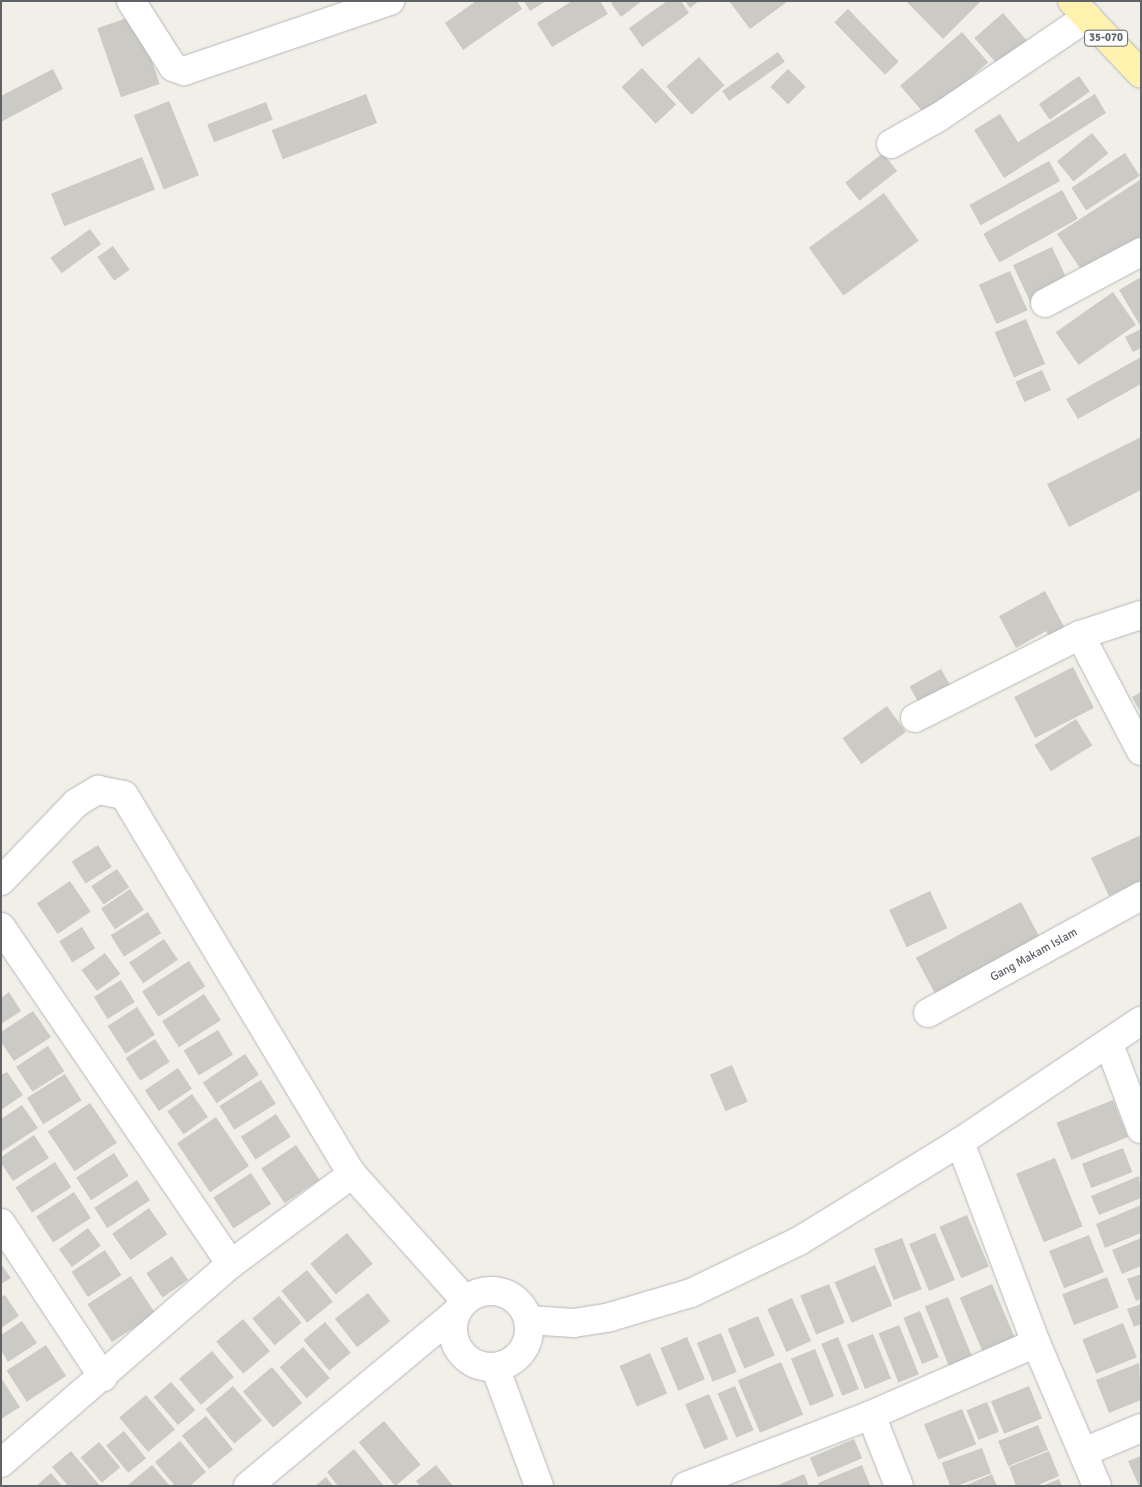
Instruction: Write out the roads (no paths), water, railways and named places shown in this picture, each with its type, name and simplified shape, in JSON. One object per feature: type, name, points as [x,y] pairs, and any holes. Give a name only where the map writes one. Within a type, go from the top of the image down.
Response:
[{"type":"main road","name":"35-070","points":[[1080,9],[1141,74]]},
{"type":"street","points":[[131,1],[173,67],[184,71],[390,1]]},
{"type":"street","points":[[891,144],[939,117],[1080,9]]},
{"type":"street","points":[[1045,303],[1141,252]]},
{"type":"street","points":[[915,718],[1080,635],[1141,615]]},
{"type":"street","points":[[1080,635],[1141,751]]},
{"type":"street","points":[[1,881],[76,803],[98,790],[124,795],[352,1174],[460,1307]]},
{"type":"street","name":"Gang Makam Islam","points":[[928,1013],[1141,896]]},
{"type":"street","points":[[1,927],[231,1264]]},
{"type":"street","points":[[528,1320],[574,1323],[610,1317],[690,1293],[799,1241],[960,1142],[1141,1021]]},
{"type":"street","points":[[1109,1044],[1141,1129]]},
{"type":"street","points":[[960,1142],[1036,1343],[1097,1486]]},
{"type":"street","points":[[1,1463],[103,1377],[231,1264],[352,1174]]},
{"type":"street","points":[[1,1223],[103,1377]]},
{"type":"street","points":[[248,1486],[460,1307],[479,1292],[506,1294],[524,1309],[528,1320],[529,1336],[523,1351],[511,1362],[496,1368],[479,1366],[465,1358],[456,1345],[452,1329],[460,1307]]},
{"type":"street","points":[[686,1486],[726,1479],[1036,1343]]},
{"type":"street","points":[[496,1368],[530,1482]]},
{"type":"street","points":[[871,1415],[899,1486]]},
{"type":"street","points":[[1084,1452],[1141,1428]]}]
